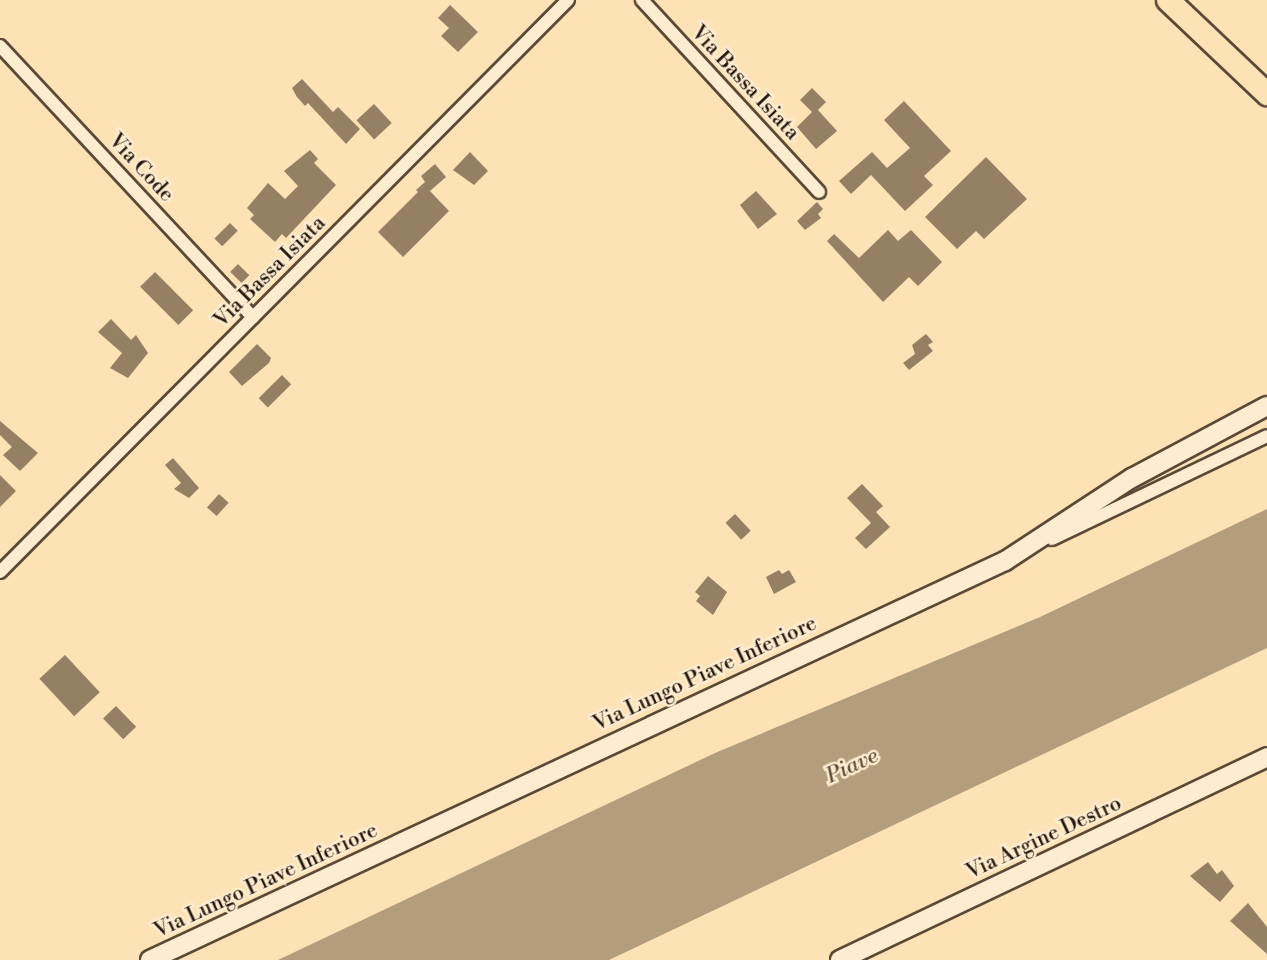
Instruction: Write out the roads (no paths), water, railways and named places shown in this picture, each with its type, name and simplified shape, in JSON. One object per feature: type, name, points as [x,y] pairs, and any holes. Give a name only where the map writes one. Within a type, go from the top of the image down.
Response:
[{"type":"highway","points":[[1168,0],[1267,94]]},
{"type":"main road","name":"Via Lungo Piave Inferiore","points":[[150,960],[1005,561],[1132,478],[1267,406]]},
{"type":"main road","name":"Via Argine Destro","points":[[840,960],[1267,757]]},
{"type":"street","name":"Via Bassa Isiata","points":[[0,572],[568,0]]},
{"type":"street","name":"Via Bassa Isiata","points":[[642,0],[819,192]]},
{"type":"street","name":"Via Code","points":[[0,46],[253,316]]},
{"type":"street","points":[[1005,561],[1267,436]]},
{"type":"water","name":"Piave","points":[[1267,509],[1267,648],[609,960],[278,960],[715,753],[1040,617]]}]
